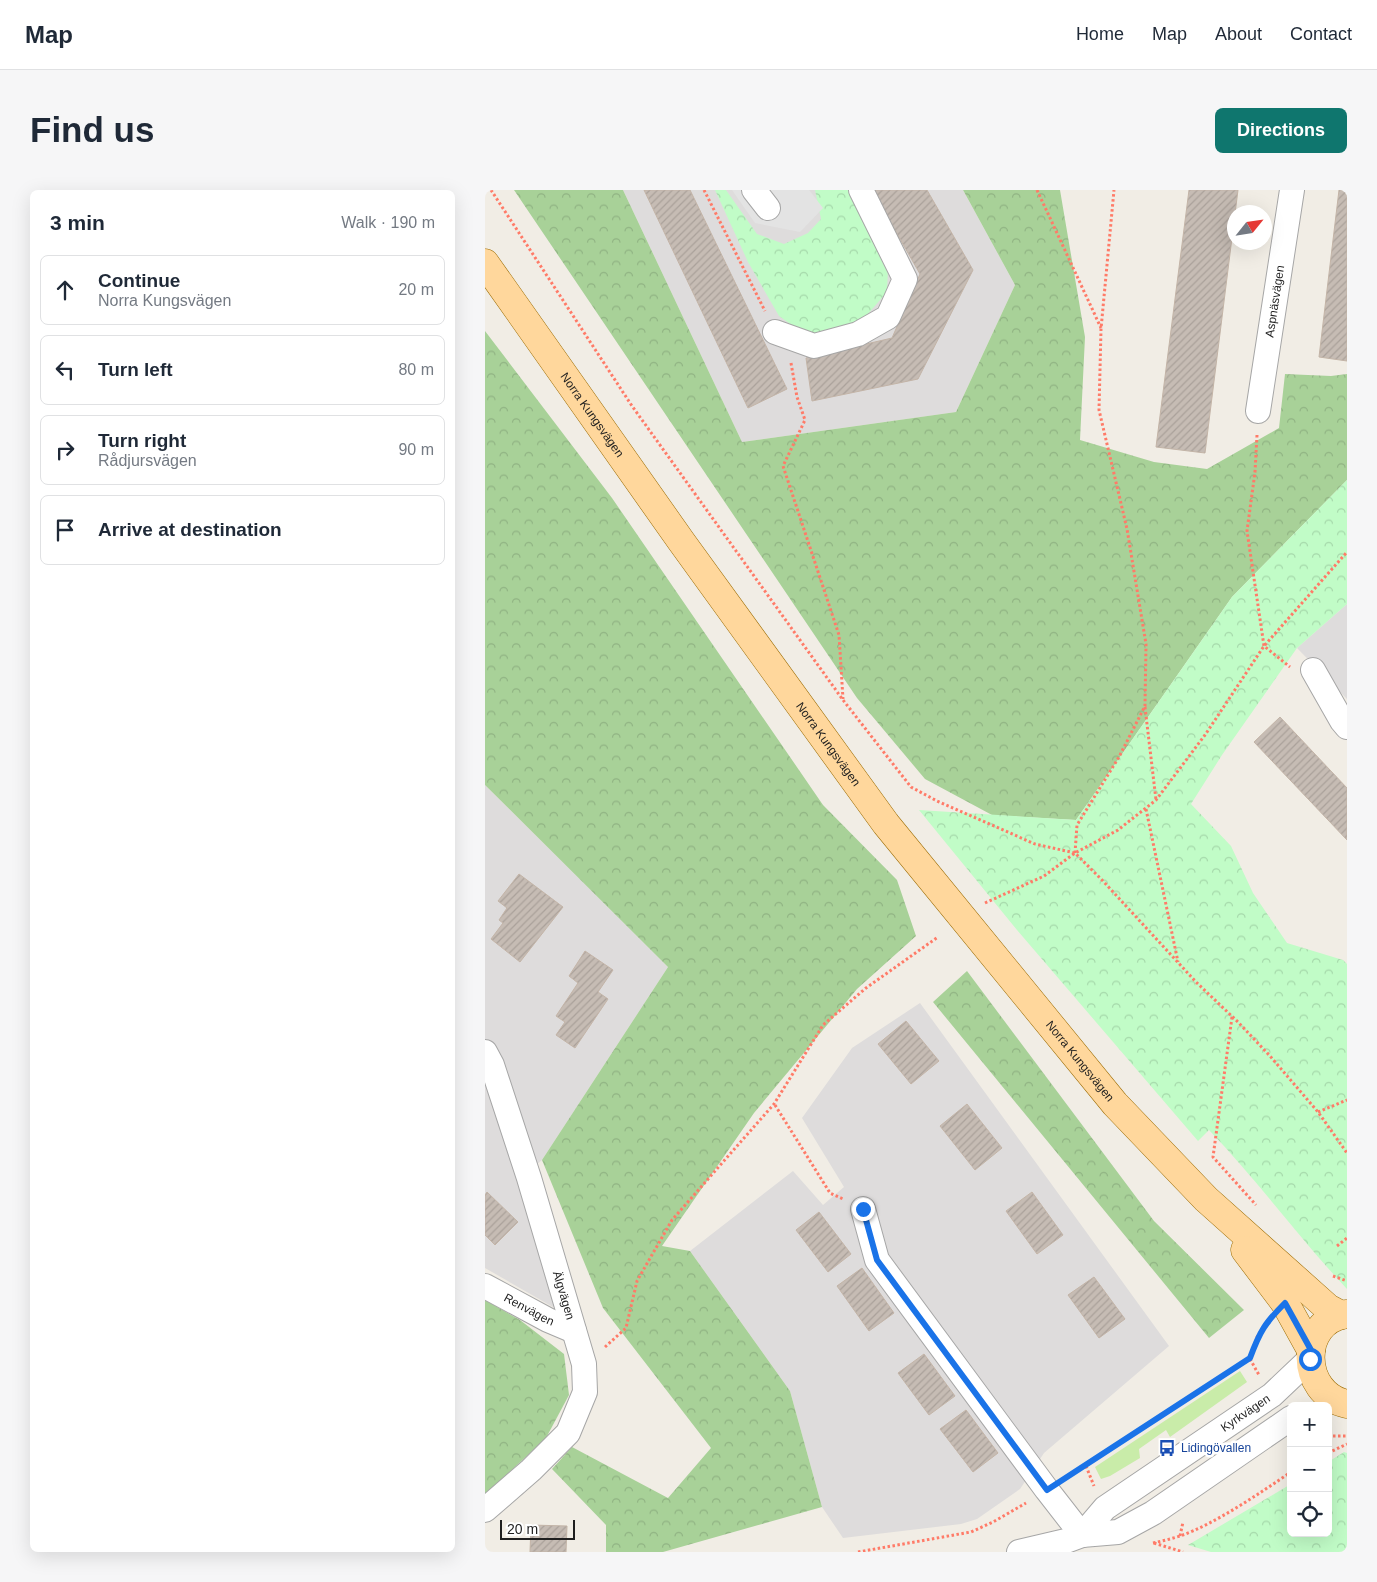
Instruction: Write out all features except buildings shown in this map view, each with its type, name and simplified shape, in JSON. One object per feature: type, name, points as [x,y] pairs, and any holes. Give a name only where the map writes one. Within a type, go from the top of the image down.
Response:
[{"type":"main road","name":"Norra Kungsvägen","points":[[485,263],[681,542],[887,824],[1115,1104],[1294,1295],[1344,1314]]},
{"type":"main road","name":"Norra Kungsvägen","points":[[1294,1295],[1310,1354],[1312,1375],[1331,1402]]},
{"type":"main road","points":[[1310,1354],[1316,1335],[1321,1329],[1327,1323],[1344,1314]]},
{"type":"street","points":[[775,332],[814,346],[858,334],[888,317],[905,279],[861,190]]},
{"type":"street","name":"Aspnäsvägen","points":[[1258,411],[1292,190]]},
{"type":"street","points":[[1313,670],[1341,721],[1347,727]]},
{"type":"street","name":"Älgvägen","points":[[485,1052],[492,1064],[529,1178],[584,1364],[585,1392],[568,1433],[531,1470],[485,1510]]},
{"type":"street","points":[[863,1209],[877,1260],[1082,1535]]},
{"type":"street","name":"Renvägen","points":[[485,1286],[548,1320],[574,1331]]},
{"type":"street","name":"Kyrkvägen","points":[[1082,1535],[1105,1508],[1272,1395],[1310,1354]]},
{"type":"street","points":[[1019,1552],[1066,1541],[1082,1535],[1118,1532],[1153,1513],[1287,1421]]},
{"type":"path","points":[[491,190],[632,406],[843,700],[911,787],[937,801],[1035,844],[1075,853],[1232,1016],[1318,1112],[1347,1153]]},
{"type":"path","points":[[704,190],[792,366],[797,397],[805,420],[783,466],[839,635],[843,700]]},
{"type":"path","points":[[1037,190],[1101,329]]},
{"type":"path","points":[[1114,190],[1101,329],[1099,410],[1127,529],[1146,644],[1145,706],[1156,800]]},
{"type":"path","points":[[1258,411],[1255,472],[1247,531],[1264,646],[1289,667],[1313,670]]},
{"type":"path","points":[[983,904],[1045,876],[1075,853],[1117,830],[1156,800],[1205,734],[1264,646],[1347,552]]},
{"type":"path","points":[[1075,853],[1077,825],[1119,757],[1145,706]]},
{"type":"path","points":[[1146,809],[1178,962]]},
{"type":"path","points":[[584,1364],[626,1328],[637,1281],[672,1220],[775,1104],[823,1025],[866,988],[937,937]]},
{"type":"path","points":[[1232,1016],[1213,1157],[1261,1212]]},
{"type":"path","points":[[1318,1112],[1347,1100]]},
{"type":"path","points":[[775,1104],[830,1193],[863,1209]]},
{"type":"path","points":[[1337,1246],[1347,1238]]},
{"type":"path","points":[[858,1552],[971,1532],[993,1522],[1047,1490],[1250,1358],[1257,1337],[1267,1321],[1321,1272],[1347,1281]]},
{"type":"path","points":[[1332,1436],[1347,1436]]},
{"type":"path","points":[[1332,1451],[1347,1444]]},
{"type":"path","points":[[1153,1543],[1179,1536],[1216,1519],[1287,1475]]},
{"type":"shaded area","points":[[623,190],[963,190],[1015,285],[956,412],[742,442]]},
{"type":"shaded area","points":[[732,190],[809,190],[823,208],[800,232],[755,223]]},
{"type":"shaded area","points":[[1347,604],[1347,699],[1297,648]]},
{"type":"shaded area","points":[[485,785],[668,967],[542,1160],[523,1176],[560,1311],[485,1268]]},
{"type":"shaded area","points":[[920,1003],[1169,1346],[1044,1453],[1020,1489],[977,1519],[961,1524],[843,1538],[822,1507],[790,1391],[690,1251],[793,1171],[823,1205],[844,1187],[802,1118],[852,1048]]},
{"type":"green space","points":[[514,190],[623,190],[742,442],[956,412],[1015,285],[963,190],[1060,190],[1085,337],[1080,440],[1154,462],[1207,469],[1279,428],[1285,374],[1331,376],[1347,374],[1347,480],[1232,597],[1076,820],[992,815],[925,779],[857,698]]},
{"type":"green space","points":[[715,190],[726,190],[757,234],[784,244],[808,233],[821,219],[815,190],[850,190],[888,268],[887,292],[867,315],[833,335],[806,335],[779,316],[748,262]]},
{"type":"green space","points":[[485,331],[612,498],[823,805],[897,880],[916,936],[857,989],[754,1113],[662,1246],[690,1251],[790,1391],[822,1507],[663,1552],[606,1552],[606,1525],[552,1469],[572,1447],[668,1498],[711,1448],[603,1308],[542,1160],[668,967],[485,785]]},
{"type":"green space","points":[[1347,480],[1347,604],[1297,648],[1222,755],[1191,804],[1231,846],[1253,893],[1287,943],[1343,960],[1347,964],[1347,1289],[1209,1130],[1198,1141],[1017,930],[919,810],[1076,820],[1232,597]]},
{"type":"green space","points":[[967,971],[1154,1221],[1244,1310],[1209,1338],[933,1002]]},
{"type":"green space","points":[[485,1300],[520,1320],[564,1354],[569,1395],[546,1438],[485,1495]]},
{"type":"green space","points":[[1240,1371],[1247,1382],[1170,1437],[1166,1430],[1139,1449],[1140,1458],[1110,1476],[1101,1479],[1095,1467]]},
{"type":"green space","points":[[1344,1452],[1347,1453],[1347,1552],[1211,1552],[1188,1545],[1287,1486],[1287,1537],[1332,1537],[1332,1460]]},
{"type":"place","name":"Lidingövallen","points":[[1167,1448]]},
{"type":"route","points":[[863,1209],[877,1260],[1047,1490],[1250,1358],[1257,1337],[1267,1321],[1285,1303],[1311,1350],[1310,1359]]}]
